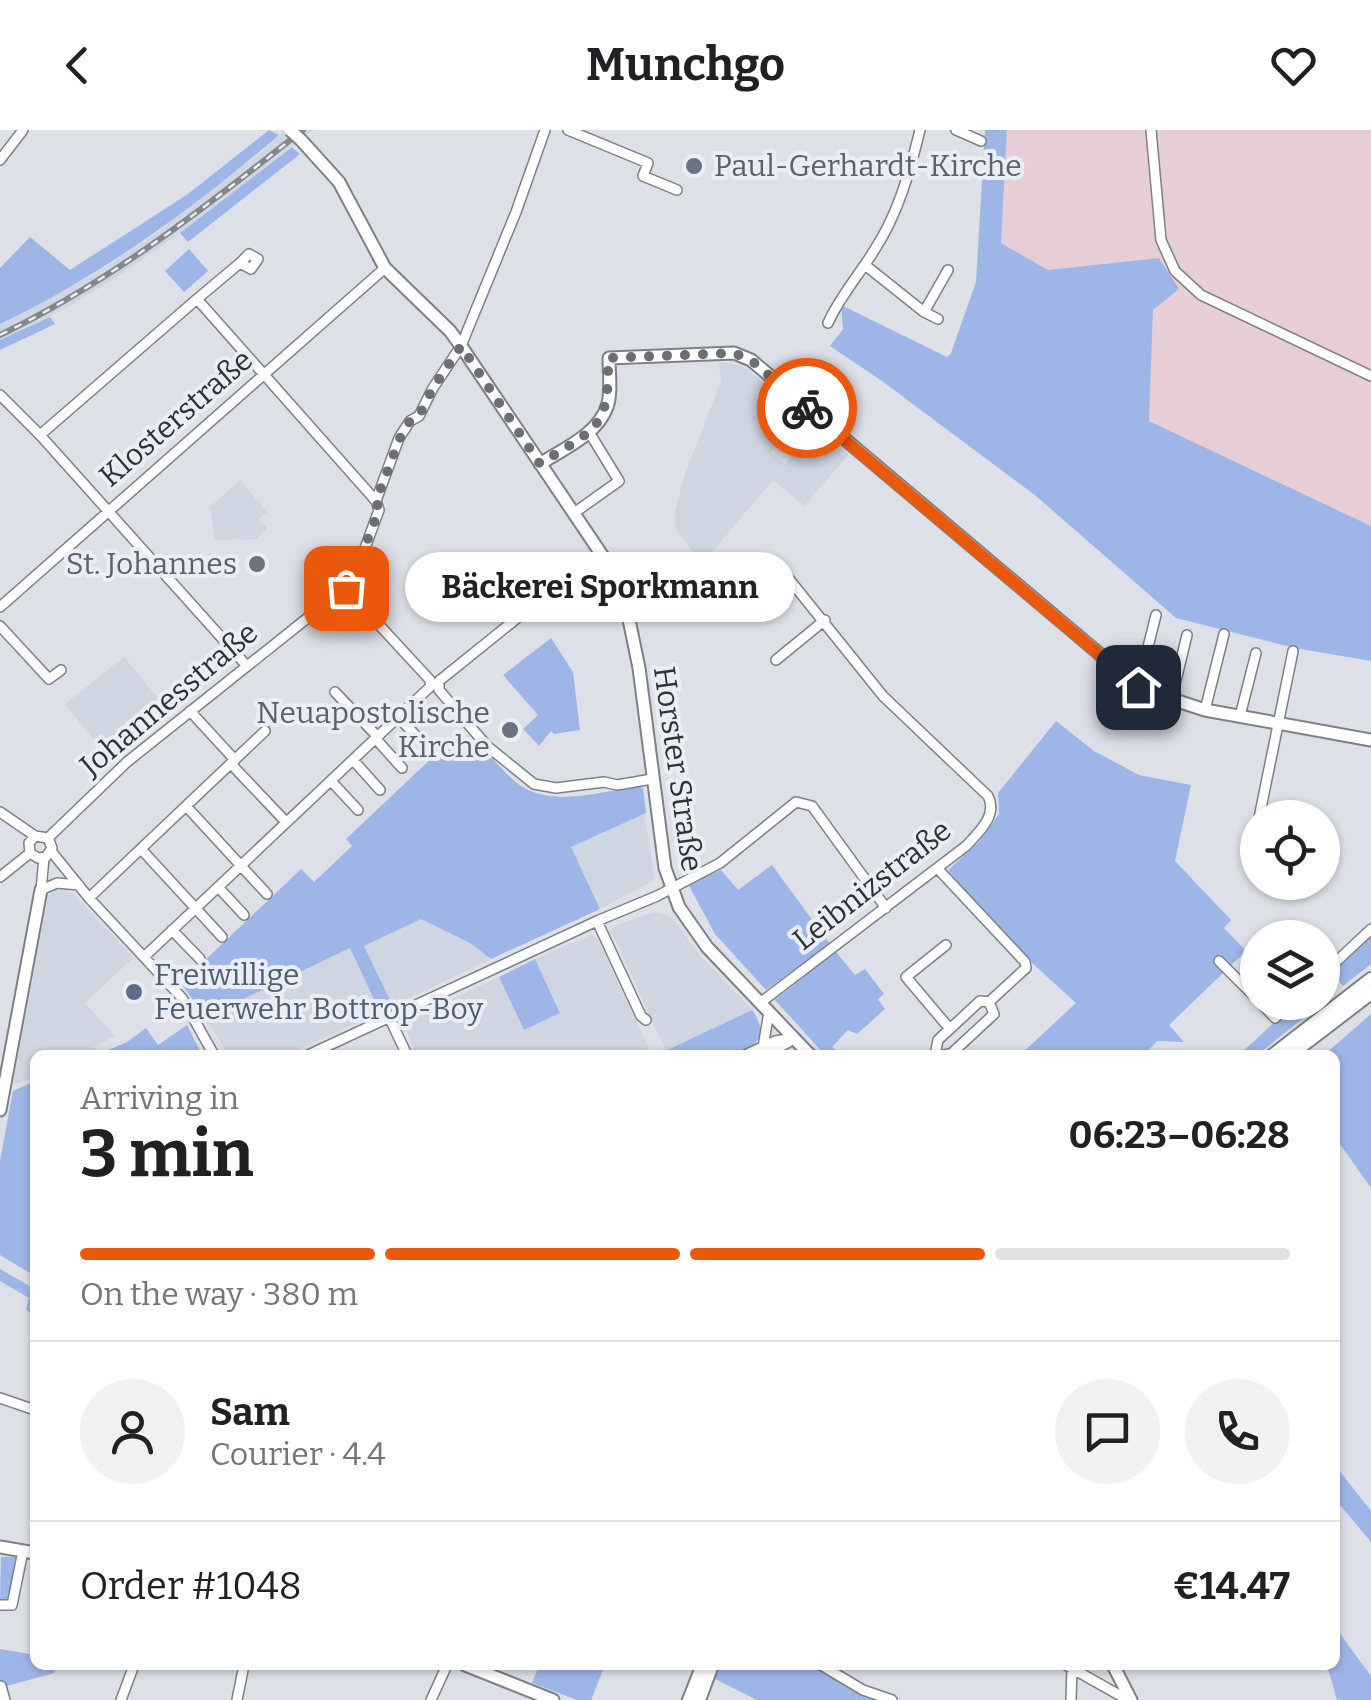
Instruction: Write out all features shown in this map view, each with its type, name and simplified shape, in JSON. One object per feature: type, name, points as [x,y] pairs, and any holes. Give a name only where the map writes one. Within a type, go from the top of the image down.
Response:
[{"type":"main road","points":[[1279,1050],[1371,979]]},
{"type":"main road","points":[[1296,1050],[1371,992]]},
{"type":"main road","points":[[689,1700],[701,1670]]},
{"type":"main road","points":[[699,1700],[710,1670]]},
{"type":"street","points":[[0,160],[23,130]]},
{"type":"street","name":"Horster Straße","points":[[290,130],[339,182],[385,268],[461,346],[606,561],[631,620],[670,888],[694,932],[806,1050]]},
{"type":"street","name":"Johannesstraße","points":[[48,838],[127,762],[346,588],[379,510],[376,501],[400,438],[410,421],[419,416],[461,346],[518,208],[545,130]]},
{"type":"street","points":[[568,130],[648,163],[642,176],[676,190]]},
{"type":"street","points":[[828,323],[893,215],[920,130]]},
{"type":"street","points":[[956,130],[980,141]]},
{"type":"street","points":[[1150,130],[1160,240],[1175,271],[1201,295],[1371,376]]},
{"type":"street","points":[[40,435],[240,262]]},
{"type":"street","points":[[865,265],[938,319]]},
{"type":"street","name":"Klosterstraße","points":[[0,607],[385,268]]},
{"type":"street","points":[[924,312],[948,270]]},
{"type":"street","points":[[198,300],[376,501]]},
{"type":"street","points":[[540,464],[589,432],[607,406],[608,358],[734,353],[751,360],[1138,687],[1206,710],[1371,740]]},
{"type":"street","points":[[3,403],[40,435],[246,665]]},
{"type":"street","points":[[574,512],[620,481],[589,432]]},
{"type":"street","name":"Leibnizstraße","points":[[762,558],[781,569],[884,696],[992,804],[990,815],[978,832],[938,869],[764,1007]]},
{"type":"street","points":[[145,956],[429,688],[521,615],[606,561]]},
{"type":"street","points":[[346,588],[487,746],[534,784],[556,788],[652,779]]},
{"type":"street","points":[[1138,687],[1156,615]]},
{"type":"street","points":[[776,660],[825,620]]},
{"type":"street","points":[[0,626],[49,679],[62,670]]},
{"type":"street","points":[[1206,710],[1224,634]]},
{"type":"street","points":[[1171,701],[1188,636]]},
{"type":"street","points":[[1262,800],[1293,651]]},
{"type":"street","points":[[1240,716],[1256,652]]},
{"type":"street","points":[[335,692],[402,768]]},
{"type":"street","points":[[190,711],[286,822]]},
{"type":"street","points":[[398,717],[425,745]]},
{"type":"street","points":[[89,898],[264,731]]},
{"type":"street","points":[[353,760],[380,790]]},
{"type":"street","points":[[331,781],[358,810]]},
{"type":"street","points":[[319,1050],[720,863],[790,806],[802,802],[815,810],[886,908]]},
{"type":"street","points":[[186,806],[268,894]]},
{"type":"street","points":[[0,812],[35,836],[48,838],[0,1110]]},
{"type":"street","points":[[30,853],[29,843],[35,836]]},
{"type":"street","points":[[141,848],[222,937]]},
{"type":"street","points":[[0,878],[30,853],[47,854],[182,998],[211,1050]]},
{"type":"street","points":[[936,1050],[938,1040],[980,1001],[989,1002],[1026,968],[938,869]]},
{"type":"street","points":[[41,890],[57,883],[79,885]]},
{"type":"street","points":[[218,886],[244,915]]},
{"type":"street","points":[[597,920],[646,1020]]},
{"type":"street","points":[[1340,957],[1371,929]]},
{"type":"street","points":[[172,930],[200,959]]},
{"type":"street","points":[[946,945],[906,977],[950,1030]]},
{"type":"street","points":[[1218,960],[1240,982]]},
{"type":"street","points":[[955,1050],[994,1014],[989,1002]]},
{"type":"street","points":[[764,1007],[764,1050]]},
{"type":"street","points":[[389,1018],[405,1050]]},
{"type":"street","points":[[766,1050],[795,1038]]},
{"type":"street","points":[[0,1398],[30,1408]]},
{"type":"street","points":[[0,1547],[29,1552],[12,1605],[0,1606]]},
{"type":"street","points":[[121,1700],[132,1670]]},
{"type":"street","points":[[237,1700],[243,1670]]},
{"type":"street","points":[[431,1700],[445,1670]]},
{"type":"street","points":[[477,1670],[553,1700]]},
{"type":"street","points":[[829,1670],[862,1690],[892,1700]]},
{"type":"street","points":[[1069,1670],[1071,1700]]},
{"type":"street","points":[[1075,1670],[1130,1700]]},
{"type":"street","points":[[1115,1670],[1130,1700]]},
{"type":"street","points":[[1,1686],[6,1700]]},
{"type":"shaded area","points":[[269,130],[279,135],[180,214],[75,284],[0,324],[0,268],[30,237],[70,270],[188,194]]},
{"type":"shaded area","points":[[285,130],[313,130],[176,236],[112,280],[0,341],[0,324],[96,273],[159,231]]},
{"type":"shaded area","points":[[985,130],[1007,130],[1001,243],[1048,270],[1159,258],[1179,289],[1153,310],[1149,421],[1371,526],[1371,661],[1295,648],[1176,618],[1036,496],[830,346],[843,329],[841,305],[947,357],[951,353],[976,282]]},
{"type":"shaded area","points":[[1007,130],[1371,130],[1371,526],[1149,421],[1153,309],[1178,289],[1159,258],[1048,270],[1001,243]]},
{"type":"shaded area","points":[[292,147],[300,154],[188,242],[180,233]]},
{"type":"shaded area","points":[[189,249],[208,271],[184,292],[165,271]]},
{"type":"shaded area","points":[[50,317],[55,324],[0,350],[0,340]]},
{"type":"shaded area","points":[[719,362],[743,366],[802,414],[771,452],[785,464],[817,427],[849,454],[804,506],[773,480],[702,564],[675,527],[674,514],[721,381]]},
{"type":"shaded area","points":[[240,480],[267,512],[259,519],[267,528],[256,539],[215,540],[210,507]]},
{"type":"shaded area","points":[[551,638],[573,672],[580,730],[554,734],[551,731],[539,746],[523,729],[538,715],[503,675]]},
{"type":"shaded area","points":[[124,657],[171,714],[112,763],[65,704]]},
{"type":"shaded area","points":[[1056,721],[1094,751],[1139,775],[1191,785],[1175,861],[1231,920],[1224,928],[1240,945],[1240,957],[1169,1025],[1184,1042],[1157,1041],[1149,1050],[1025,1050],[1076,1003],[1007,940],[948,870],[978,843],[999,814],[998,793]]},
{"type":"shaded area","points":[[484,749],[512,779],[536,793],[565,797],[643,788],[646,813],[571,847],[600,909],[491,959],[470,943],[421,919],[364,946],[393,1006],[380,1012],[350,948],[205,1017],[181,983],[301,869],[314,882],[352,846],[346,839],[436,754]]},
{"type":"shaded area","points":[[644,813],[653,881],[600,909],[571,847]]},
{"type":"shaded area","points":[[772,865],[830,944],[766,990],[715,934],[688,884],[721,870],[738,890]]},
{"type":"shaded area","points":[[64,889],[75,895],[133,958],[85,1003],[115,1036],[94,1047],[96,1050],[30,1050],[30,1080],[13,1085],[48,897],[55,890]]},
{"type":"shaded area","points":[[653,912],[668,915],[752,1010],[666,1050],[611,931]]},
{"type":"shaded area","points":[[422,918],[470,943],[491,959],[393,1006],[364,946]]},
{"type":"shaded area","points":[[591,935],[598,940],[650,1050],[414,1050],[403,1022],[499,977],[524,1030],[560,1012],[535,959]]},
{"type":"shaded area","points":[[1371,935],[1371,964],[1343,986],[1340,966]]},
{"type":"shaded area","points":[[351,947],[380,1012],[298,1050],[225,1050],[205,1017]]},
{"type":"shaded area","points":[[836,952],[855,975],[865,969],[884,994],[878,999],[885,1009],[857,1034],[848,1030],[832,1047],[836,1050],[820,1050],[775,1000]]},
{"type":"shaded area","points":[[535,959],[560,1013],[524,1030],[499,977]]},
{"type":"shaded area","points":[[752,1010],[760,1028],[757,1041],[743,1050],[668,1050]]},
{"type":"shaded area","points":[[1371,1014],[1371,1188],[1340,1144],[1340,1050],[1330,1050]]},
{"type":"shaded area","points":[[1277,1020],[1301,1020],[1263,1050],[1244,1050]]},
{"type":"shaded area","points":[[187,1025],[200,1050],[109,1050],[146,1028],[158,1045]]},
{"type":"shaded area","points":[[30,1083],[30,1273],[0,1255],[0,1161],[13,1091]]},
{"type":"shaded area","points":[[0,1269],[30,1286],[30,1312],[26,1310],[29,1298],[0,1281]]},
{"type":"shaded area","points":[[1340,1471],[1371,1511],[1371,1542],[1340,1505]]},
{"type":"shaded area","points":[[1,1557],[17,1557],[9,1601],[0,1602]]},
{"type":"shaded area","points":[[1340,1634],[1371,1676],[1371,1700],[1337,1700],[1328,1670],[1340,1670]]},
{"type":"shaded area","points":[[0,1649],[30,1654],[30,1670],[55,1670],[54,1673],[0,1688]]},
{"type":"shaded area","points":[[537,1670],[603,1670],[591,1700],[577,1700],[532,1683]]},
{"type":"shaded area","points":[[717,1670],[823,1670],[877,1700],[757,1700],[713,1678]]},
{"type":"railway","points":[[0,335],[120,266],[303,130]]},
{"type":"way so far","points":[[346,588],[379,510],[376,501],[400,438],[410,421],[419,416],[461,346],[540,464],[599,422],[609,396],[608,358],[734,353],[751,360],[807,408]]},
{"type":"place","name":"Paul-Gerhardt-Kirche","points":[[694,166]]},
{"type":"place","name":"St. Johannes","points":[[257,564]]},
{"type":"place","name":"Bäckerei Sporkmann","points":[[346,588]]},
{"type":"place","name":"Neuapostolische Kirche","points":[[510,730]]},
{"type":"place","name":"Freiwillige Feuerwehr Bottrop-Boy","points":[[134,992]]},
{"type":"route","points":[[807,408],[1138,687]]}]
